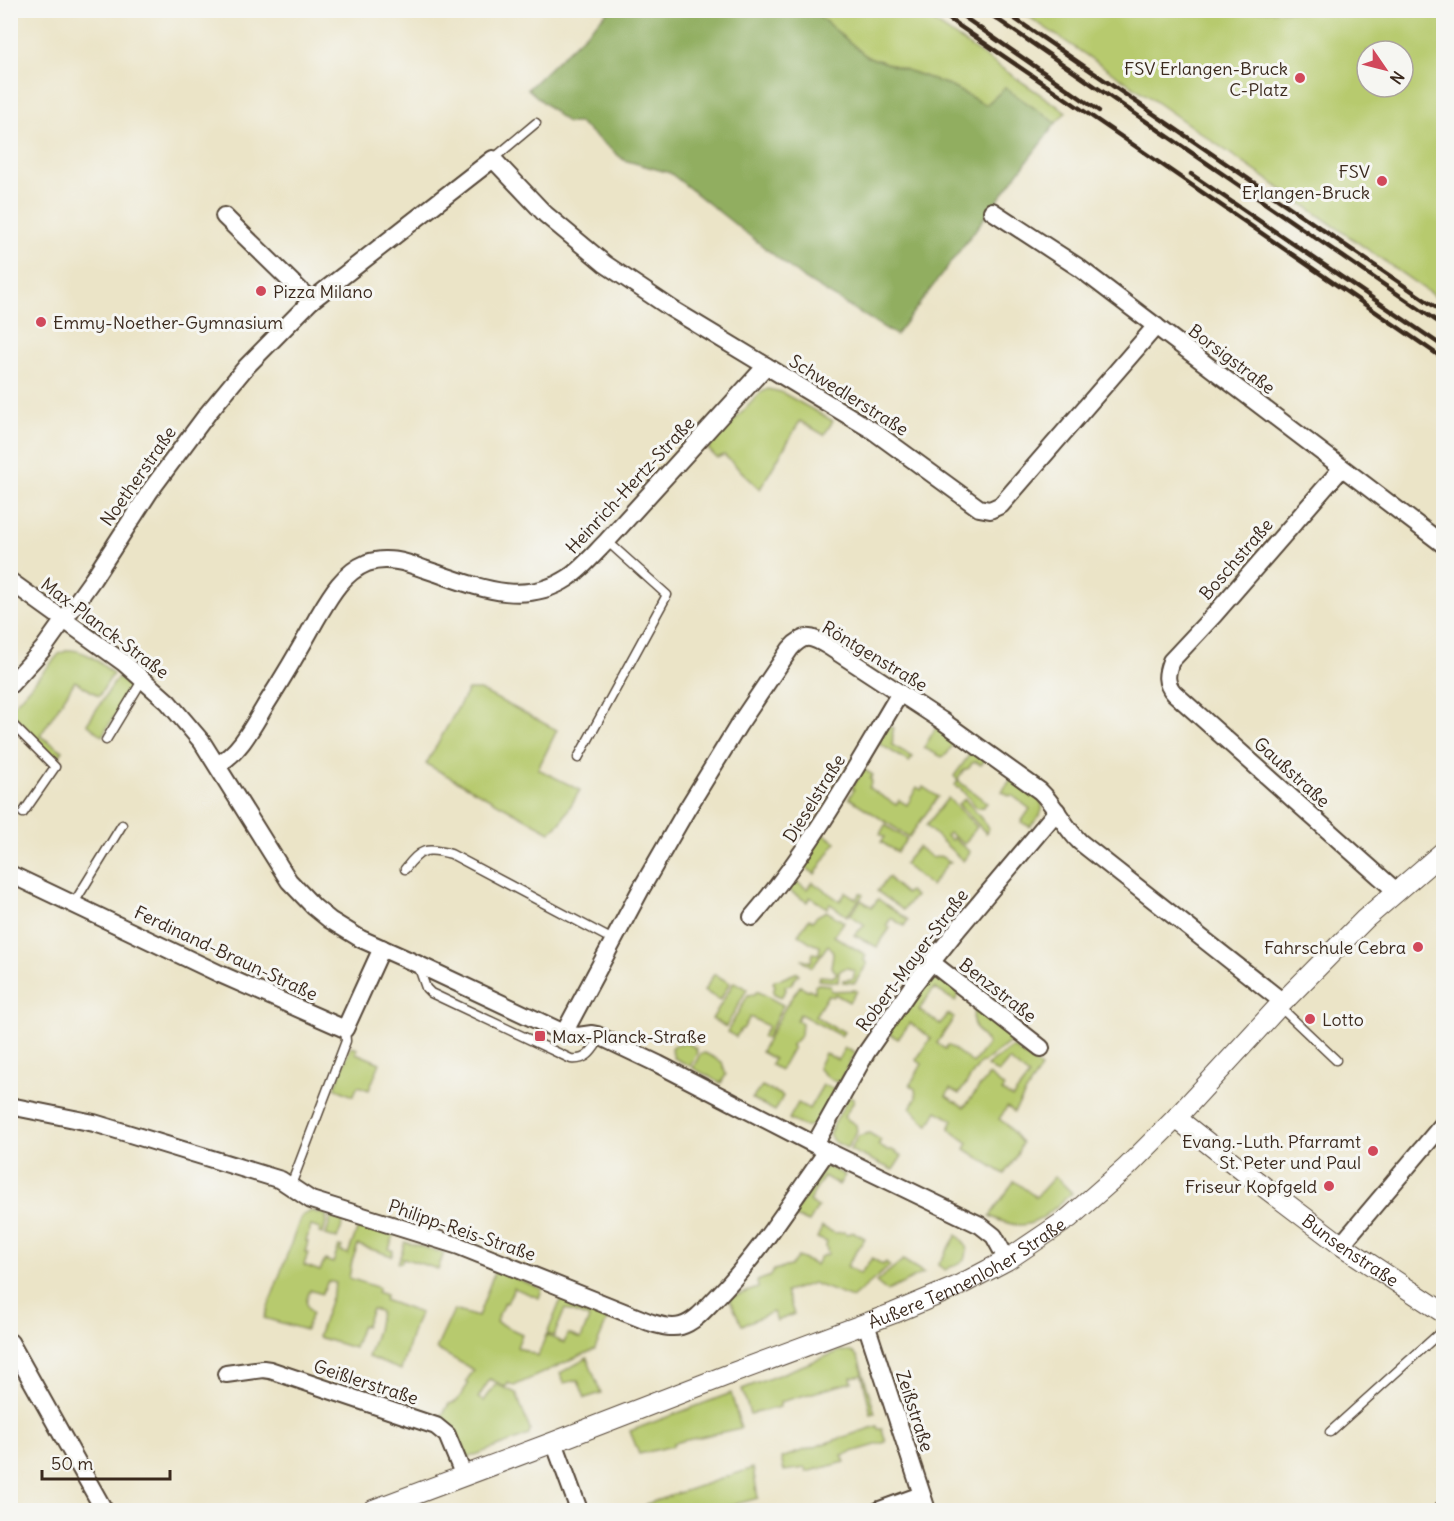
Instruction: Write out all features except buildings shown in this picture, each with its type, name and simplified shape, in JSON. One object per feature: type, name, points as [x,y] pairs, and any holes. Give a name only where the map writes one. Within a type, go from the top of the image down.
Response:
[{"type":"street","name":"Noetherstraße","points":[[10,685],[43,649],[93,579],[150,491],[208,413],[246,367],[311,301],[493,159]]},
{"type":"street","name":"Schwedlerstraße","points":[[493,159],[545,214],[605,264],[672,309],[872,430],[979,508],[990,510],[1000,505],[1156,326]]},
{"type":"street","name":"Borsigstraße","points":[[992,211],[1078,267],[1443,545]]},
{"type":"street","points":[[224,216],[311,301]]},
{"type":"street","name":"Heinrich-Hertz-Straße","points":[[217,765],[243,742],[324,607],[342,581],[355,569],[380,560],[399,561],[487,590],[518,593],[546,588],[567,579],[581,568],[766,366]]},
{"type":"street","name":"Boschstraße","points":[[1167,679],[1171,662],[1342,468]]},
{"type":"street","name":"Max-Planck-Straße","points":[[10,581],[117,658],[168,702],[187,723],[217,765],[289,881],[314,907],[344,929],[564,1033],[578,1036],[592,1034],[658,1064],[980,1225],[994,1236],[1007,1260]]},
{"type":"street","name":"Röntgenstraße","points":[[564,1033],[653,868],[715,762],[794,644],[803,638],[814,638],[900,693],[1040,791],[1080,842],[1281,1004]]},
{"type":"street","name":"Gaußstraße","points":[[1167,679],[1174,693],[1396,891]]},
{"type":"street","name":"Dieselstraße","points":[[752,917],[783,880],[816,832],[900,693]]},
{"type":"street","name":"Robert-Mayer-Straße","points":[[821,1147],[866,1053],[911,988],[1057,811]]},
{"type":"street","name":"Äußere Tennenloher Straße","points":[[373,1510],[866,1324],[956,1287],[1007,1260],[1060,1224],[1126,1168],[1365,919],[1443,851]]},
{"type":"street","name":"Ferdinand-Braun-Straße","points":[[10,874],[220,974],[345,1029]]},
{"type":"street","points":[[345,1029],[382,948]]},
{"type":"street","name":"Benzstraße","points":[[931,962],[1041,1048]]},
{"type":"street","name":"Philipp-Reis-Straße","points":[[10,1106],[94,1123],[281,1180],[311,1200],[459,1246],[649,1322],[673,1327],[681,1326],[696,1318],[731,1282],[772,1228],[821,1147]]},
{"type":"street","name":"Bunsenstraße","points":[[1176,1118],[1341,1245],[1443,1313]]},
{"type":"street","points":[[1341,1245],[1443,1123]]},
{"type":"street","name":"Zeißstraße","points":[[866,1324],[924,1503]]},
{"type":"street","points":[[10,1342],[104,1510]]},
{"type":"street","name":"Geißlerstraße","points":[[226,1374],[270,1370],[436,1426],[445,1433],[450,1441],[464,1476]]},
{"type":"street","points":[[554,1442],[579,1510]]},
{"type":"street","points":[[880,1510],[924,1503]]},
{"type":"lane","points":[[493,159],[536,123]]},
{"type":"lane","points":[[578,758],[667,595],[607,540]]},
{"type":"lane","points":[[105,740],[143,679]]},
{"type":"lane","points":[[10,722],[55,767],[23,813]]},
{"type":"lane","points":[[74,903],[122,825]]},
{"type":"lane","points":[[405,869],[413,858],[424,850],[437,850],[451,854],[614,940]]},
{"type":"lane","points":[[415,963],[420,968],[426,988],[431,993],[572,1059],[578,1060],[587,1056],[601,1037]]},
{"type":"lane","points":[[1281,1004],[1336,1060]]},
{"type":"lane","points":[[291,1185],[346,1041],[345,1029]]},
{"type":"lane","points":[[1330,1432],[1443,1329]]},
{"type":"green space","points":[[609,11],[813,11],[866,56],[946,84],[986,105],[1005,88],[1056,123],[896,335],[803,278],[670,173],[624,160],[579,123],[567,123],[528,89]]},
{"type":"green space","points":[[813,11],[918,11],[1066,112],[1056,123],[1005,88],[986,105],[946,84],[866,56]]},
{"type":"green space","name":"FSV Erlangen-Bruck","points":[[1020,11],[1443,11],[1443,302],[1149,97]]},
{"type":"green space","points":[[768,389],[781,392],[833,421],[824,435],[800,421],[760,489],[724,455],[717,458],[708,449],[760,393]]},
{"type":"green space","points":[[68,650],[87,654],[113,674],[99,696],[75,681],[40,736],[63,751],[56,761],[11,714],[11,708],[59,654]]},
{"type":"green space","points":[[118,677],[131,689],[102,736],[87,724]]},
{"type":"green space","points":[[468,690],[480,690],[557,730],[538,769],[580,790],[561,822],[550,832],[426,764]]},
{"type":"green space","points":[[888,726],[894,728],[892,745],[913,757],[909,762],[878,743]]},
{"type":"green space","points":[[936,727],[956,740],[947,754],[942,757],[924,748]]},
{"type":"green space","points":[[972,751],[985,760],[981,765],[976,762],[972,763],[958,778],[987,803],[977,808],[960,788],[957,788],[955,785],[958,781],[954,776]]},
{"type":"green space","points":[[863,769],[873,775],[869,788],[896,805],[899,800],[907,805],[917,787],[921,790],[923,787],[938,797],[909,837],[849,798]]},
{"type":"green space","points":[[1012,778],[1042,804],[1040,814],[1030,827],[1021,822],[1030,809],[1002,791]]},
{"type":"green space","points":[[948,798],[977,827],[964,844],[949,833],[946,836],[951,840],[953,838],[970,852],[963,861],[926,826]]},
{"type":"green space","points":[[965,799],[989,828],[986,833],[958,804]]},
{"type":"green space","points":[[885,825],[907,839],[897,852],[881,842],[885,837],[880,834]]},
{"type":"green space","points":[[823,834],[836,842],[815,874],[802,865]]},
{"type":"green space","points":[[918,847],[933,858],[940,856],[951,862],[931,886],[904,864]]},
{"type":"green space","points":[[889,877],[906,894],[909,891],[915,896],[903,910],[877,891]]},
{"type":"green space","points":[[792,879],[807,889],[812,882],[840,901],[846,892],[856,899],[860,893],[863,895],[847,916],[830,904],[827,908],[810,897],[807,902],[788,890]]},
{"type":"green space","points":[[878,899],[908,920],[904,926],[891,918],[886,926],[890,928],[877,947],[854,935],[865,925],[850,915],[861,900],[872,907]]},
{"type":"green space","points":[[826,911],[844,922],[834,936],[866,955],[864,960],[867,964],[855,983],[843,982],[843,980],[854,977],[854,971],[848,968],[839,972],[838,982],[818,980],[820,976],[833,977],[837,973],[831,967],[833,952],[828,945],[812,967],[802,960],[811,962],[813,953],[819,954],[820,946],[798,934],[809,919],[813,921]]},
{"type":"green space","points":[[798,972],[799,974],[790,985],[785,986],[786,990],[781,997],[773,993],[775,980]]},
{"type":"green space","points":[[714,974],[730,983],[720,1000],[704,991]]},
{"type":"green space","points":[[940,976],[956,987],[958,996],[955,1001],[934,988],[919,1010],[940,1024],[948,1014],[954,1018],[937,1043],[945,1049],[948,1045],[973,1063],[988,1044],[973,1022],[978,1005],[1012,1034],[1014,1039],[983,1063],[981,1062],[959,1094],[950,1089],[946,1096],[964,1107],[989,1075],[1004,1087],[1002,1091],[1012,1098],[1029,1076],[1009,1060],[998,1073],[987,1066],[1013,1047],[1041,1068],[1014,1112],[1007,1107],[999,1119],[1022,1143],[1015,1159],[1004,1174],[965,1149],[968,1143],[949,1129],[953,1120],[937,1111],[929,1125],[910,1108],[916,1098],[915,1089],[910,1085],[922,1064],[916,1060],[931,1038],[910,1023],[898,1039],[888,1033],[927,979]]},
{"type":"green space","points":[[734,982],[747,989],[726,1027],[712,1019]]},
{"type":"green space","points":[[830,985],[831,991],[857,991],[849,1002],[835,994],[833,997],[828,995],[815,1016],[844,1032],[841,1036],[800,1014],[797,1020],[802,1023],[801,1035],[791,1046],[793,1047],[780,1070],[771,1065],[774,1059],[761,1052],[786,1006],[800,986],[815,992],[815,986]]},
{"type":"green space","points":[[757,991],[783,1005],[766,1039],[762,1037],[768,1026],[750,1017],[736,1037],[727,1032],[748,995],[755,994]]},
{"type":"green space","points":[[687,1043],[696,1048],[697,1053],[690,1066],[674,1058],[671,1048]]},
{"type":"green space","points":[[351,1046],[357,1049],[356,1053],[380,1063],[369,1090],[358,1086],[353,1096],[335,1088]]},
{"type":"green space","points":[[845,1048],[855,1053],[839,1082],[832,1080],[818,1068],[825,1053],[838,1060]]},
{"type":"green space","points":[[705,1053],[722,1062],[726,1075],[721,1083],[693,1068],[700,1054]]},
{"type":"green space","points":[[823,1085],[834,1091],[814,1124],[804,1126],[789,1119],[798,1103],[809,1109]]},
{"type":"green space","points":[[762,1086],[783,1096],[775,1111],[752,1099]]},
{"type":"green space","points":[[849,1096],[854,1101],[844,1117],[856,1125],[857,1132],[847,1148],[833,1141],[829,1134]]},
{"type":"green space","points":[[869,1133],[881,1140],[878,1145],[902,1156],[893,1170],[850,1150],[858,1136]]},
{"type":"green space","points":[[826,1166],[845,1175],[839,1185],[824,1176],[809,1201],[818,1207],[809,1222],[792,1216]]},
{"type":"green space","points":[[1055,1176],[1072,1193],[1035,1222],[1015,1225],[990,1216],[1014,1181],[1036,1197]]},
{"type":"green space","points":[[311,1211],[327,1215],[323,1234],[319,1233],[320,1229],[311,1226],[306,1241],[308,1242],[305,1252],[308,1253],[304,1265],[320,1271],[325,1260],[333,1263],[339,1246],[342,1247],[340,1251],[348,1254],[359,1225],[394,1235],[389,1249],[393,1251],[392,1256],[358,1245],[349,1278],[379,1288],[377,1292],[386,1295],[384,1300],[420,1313],[401,1370],[368,1357],[377,1330],[379,1311],[372,1309],[365,1326],[362,1325],[354,1348],[318,1337],[336,1283],[328,1281],[322,1294],[310,1290],[306,1302],[312,1313],[306,1330],[264,1318],[300,1219]]},
{"type":"green space","points":[[331,1217],[344,1221],[337,1239],[326,1235]]},
{"type":"green space","points":[[822,1227],[835,1233],[854,1232],[865,1238],[847,1266],[860,1274],[872,1258],[883,1265],[886,1262],[890,1266],[852,1298],[813,1283],[786,1292],[794,1314],[777,1321],[773,1312],[742,1325],[729,1298],[758,1288],[757,1281],[771,1276],[774,1270],[790,1266],[798,1257],[816,1265],[820,1257],[828,1254],[827,1242],[817,1238]]},
{"type":"green space","points":[[957,1235],[966,1246],[965,1260],[945,1270],[938,1265]]},
{"type":"green space","points":[[405,1242],[444,1253],[438,1269],[403,1258],[401,1263],[398,1263]]},
{"type":"green space","points":[[903,1260],[924,1273],[887,1291],[876,1282]]},
{"type":"green space","points":[[495,1270],[542,1289],[539,1298],[514,1288],[507,1303],[504,1302],[496,1322],[522,1334],[517,1347],[538,1356],[546,1335],[564,1343],[568,1334],[581,1339],[589,1318],[565,1309],[554,1336],[547,1334],[562,1297],[609,1316],[595,1349],[514,1386],[508,1383],[506,1387],[490,1379],[478,1398],[484,1401],[496,1384],[516,1393],[530,1430],[529,1435],[467,1458],[463,1456],[439,1420],[449,1404],[456,1402],[461,1395],[469,1383],[466,1381],[474,1370],[436,1349],[454,1310],[478,1317]]},
{"type":"green space","points":[[840,1351],[850,1352],[858,1357],[875,1413],[871,1414],[862,1375],[851,1377],[852,1382],[780,1402],[780,1407],[750,1414],[742,1389]]},
{"type":"green space","points":[[587,1358],[601,1393],[585,1398],[578,1380],[564,1383],[560,1373]]},
{"type":"green space","points":[[731,1393],[741,1428],[673,1443],[673,1446],[639,1454],[630,1431]]},
{"type":"green space","points":[[877,1426],[878,1429],[882,1429],[886,1442],[842,1455],[845,1462],[806,1472],[805,1468],[784,1471],[781,1458]]},
{"type":"green space","points":[[753,1468],[758,1498],[729,1506],[729,1510],[648,1510],[646,1504]]},
{"type":"railway","points":[[936,10],[1444,359]]},
{"type":"railway","points":[[954,10],[1099,111]]},
{"type":"railway","points":[[984,10],[1444,326]]},
{"type":"railway","points":[[1002,10],[1444,313]]},
{"type":"railway","points":[[1191,174],[1444,347]]},
{"type":"place","name":"FSV Erlangen-Bruck C-Platz","points":[[1300,78]]},
{"type":"place","name":"FSV Erlangen-Bruck","points":[[1382,181]]},
{"type":"place","name":"Pizza Milano","points":[[261,291]]},
{"type":"place","name":"Emmy-Noether-Gymnasium","points":[[41,322]]},
{"type":"place","name":"Fahrschule Cebra","points":[[1418,947]]},
{"type":"place","name":"Lotto","points":[[1310,1019]]},
{"type":"place","name":"Max-Planck-Straße","points":[[540,1036]]},
{"type":"place","name":"Evang.-Luth. Pfarramt St. Peter und Paul","points":[[1373,1151]]},
{"type":"place","name":"Friseur Kopfgeld","points":[[1329,1186]]}]
